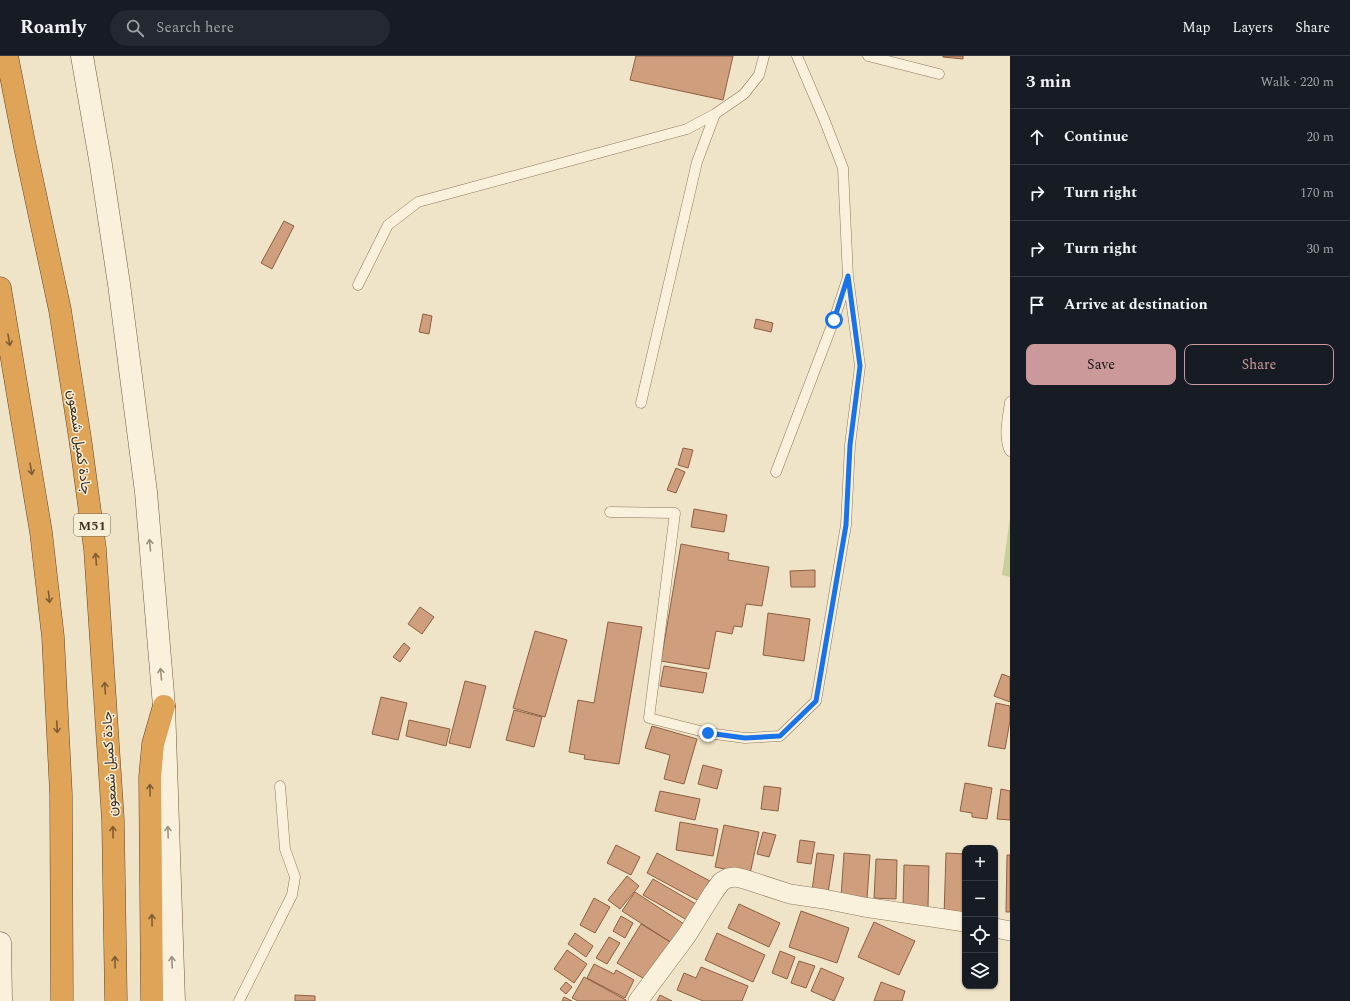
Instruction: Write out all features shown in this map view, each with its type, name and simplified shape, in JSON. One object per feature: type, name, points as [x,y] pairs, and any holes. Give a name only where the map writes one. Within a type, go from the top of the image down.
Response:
[{"type":"highway","name":"جادة كميل شمعون","points":[[8,56],[27,155],[60,310],[80,438],[95,549],[113,820],[116,1001]]},
{"type":"highway","points":[[0,288],[41,532],[53,637],[61,794],[62,1001]]},
{"type":"highway","points":[[152,1001],[150,777],[153,744],[164,706]]},
{"type":"main road","points":[[82,56],[101,164],[119,284],[146,492],[164,706],[174,1001]]},
{"type":"main road","points":[[0,943],[1,1001]]},
{"type":"street","points":[[638,1001],[687,935],[721,882],[728,878],[735,877],[744,879],[790,894],[962,922]]},
{"type":"street","points":[[998,928],[1010,930]]},
{"type":"lane","points":[[358,285],[388,225],[418,202],[687,129],[715,114],[744,94],[759,75],[764,56]]},
{"type":"lane","points":[[610,512],[675,513],[649,718],[708,733],[745,738],[780,736],[816,701],[846,525],[850,445],[860,366],[848,276],[843,168],[797,56]]},
{"type":"lane","points":[[868,56],[939,74]]},
{"type":"lane","points":[[641,403],[698,162],[715,114]]},
{"type":"lane","points":[[776,472],[834,320],[848,276]]},
{"type":"lane","points":[[1010,402],[1007,430],[1008,446],[1010,451]]},
{"type":"lane","points":[[239,1001],[292,895],[295,877],[285,848],[280,786]]},
{"type":"green space","points":[[1010,518],[1010,577],[1002,575]]},
{"type":"building","points":[[636,56],[733,56],[723,100],[630,80]]},
{"type":"building","points":[[963,56],[963,59],[943,57]]},
{"type":"building","points":[[284,221],[294,226],[272,269],[261,263]]},
{"type":"building","points":[[423,314],[432,316],[429,334],[419,332]]},
{"type":"building","points":[[756,319],[773,323],[771,332],[754,328]]},
{"type":"building","points":[[683,448],[693,450],[688,468],[678,465]]},
{"type":"building","points":[[676,468],[685,472],[676,493],[667,490]]},
{"type":"building","points":[[694,509],[727,515],[724,532],[691,527]]},
{"type":"building","points":[[681,544],[729,553],[728,560],[769,567],[762,606],[746,604],[742,627],[734,626],[732,634],[716,631],[709,669],[661,661]]},
{"type":"building","points":[[815,570],[815,587],[791,587],[790,571]]},
{"type":"building","points":[[420,607],[434,617],[422,634],[408,624]]},
{"type":"building","points":[[768,613],[810,619],[804,661],[763,655]]},
{"type":"building","points":[[608,622],[642,627],[619,764],[584,759],[585,755],[569,752],[578,700],[594,703]]},
{"type":"building","points":[[535,631],[567,640],[545,717],[513,708]]},
{"type":"building","points":[[404,643],[410,648],[400,662],[393,657]]},
{"type":"building","points":[[664,666],[707,673],[703,693],[660,686]]},
{"type":"building","points":[[1002,674],[1010,677],[1010,702],[994,696]]},
{"type":"building","points":[[465,681],[486,686],[470,748],[449,743]]},
{"type":"building","points":[[381,697],[407,703],[398,740],[372,734]]},
{"type":"building","points":[[996,703],[1010,706],[1010,721],[1005,749],[988,746]]},
{"type":"building","points":[[514,710],[542,717],[534,747],[506,740]]},
{"type":"building","points":[[409,720],[450,729],[446,746],[406,736]]},
{"type":"building","points":[[652,726],[697,739],[684,784],[664,779],[670,755],[645,748]]},
{"type":"building","points":[[703,765],[722,770],[717,789],[698,784]]},
{"type":"building","points":[[965,783],[992,788],[987,819],[972,817],[972,813],[960,811]]},
{"type":"building","points":[[764,786],[781,788],[778,811],[761,809]]},
{"type":"building","points":[[1001,789],[1010,791],[1010,820],[997,819]]},
{"type":"building","points":[[660,791],[700,799],[695,820],[655,811]]},
{"type":"building","points":[[680,822],[718,829],[713,856],[676,850]]},
{"type":"building","points":[[724,825],[759,832],[750,874],[715,867]]},
{"type":"building","points":[[763,832],[776,835],[769,857],[757,854]]},
{"type":"building","points":[[800,840],[815,842],[811,864],[797,862]]},
{"type":"building","points":[[616,845],[640,857],[631,875],[607,863]]},
{"type":"building","points":[[657,853],[710,881],[699,901],[647,873]]},
{"type":"building","points":[[817,853],[834,855],[828,893],[812,891]]},
{"type":"building","points":[[844,853],[870,855],[867,899],[841,897]]},
{"type":"building","points":[[946,853],[962,854],[962,917],[944,916]]},
{"type":"building","points":[[1007,855],[1010,855],[1010,912],[1006,912]]},
{"type":"building","points":[[876,859],[897,860],[896,899],[874,898]]},
{"type":"building","points":[[904,865],[929,866],[928,907],[903,906]]},
{"type":"building","points":[[627,876],[639,886],[620,909],[608,900]]},
{"type":"building","points":[[653,879],[696,904],[687,920],[643,895]]},
{"type":"building","points":[[635,892],[687,926],[675,945],[622,911]]},
{"type":"building","points":[[594,898],[610,907],[595,933],[580,925]]},
{"type":"building","points":[[739,904],[780,923],[769,947],[728,928]]},
{"type":"building","points":[[801,911],[849,928],[837,963],[789,947]]},
{"type":"building","points":[[621,916],[633,923],[625,938],[613,931]]},
{"type":"building","points":[[874,922],[915,941],[899,975],[858,957]]},
{"type":"building","points":[[641,924],[672,943],[648,981],[617,963]]},
{"type":"building","points":[[575,933],[593,946],[586,957],[568,944]]},
{"type":"building","points":[[717,933],[765,955],[753,982],[705,960]]},
{"type":"building","points":[[609,937],[620,943],[607,964],[596,958]]},
{"type":"building","points":[[567,950],[587,964],[574,983],[554,969]]},
{"type":"building","points":[[780,951],[795,957],[787,979],[772,973]]},
{"type":"building","points":[[799,961],[815,966],[806,988],[791,983]]},
{"type":"building","points":[[594,964],[614,974],[616,970],[634,980],[625,998],[587,978]]},
{"type":"building","points":[[701,967],[748,986],[742,1001],[703,1001],[677,990],[684,973],[696,978]]},
{"type":"building","points":[[821,968],[844,978],[834,1001],[811,991]]},
{"type":"building","points":[[584,977],[626,1001],[578,1001],[572,998]]},
{"type":"building","points":[[566,982],[572,987],[566,994],[560,989]]},
{"type":"building","points":[[881,982],[905,991],[902,1001],[874,1001]]},
{"type":"building","points":[[295,995],[315,996],[315,1001],[295,1001]]},
{"type":"building","points":[[660,995],[672,1001],[657,1001]]},
{"type":"building","points":[[564,997],[572,1001],[562,1001]]},
{"type":"route","points":[[708,733],[745,738],[780,736],[816,701],[846,525],[850,445],[860,366],[848,276],[834,320]]}]
